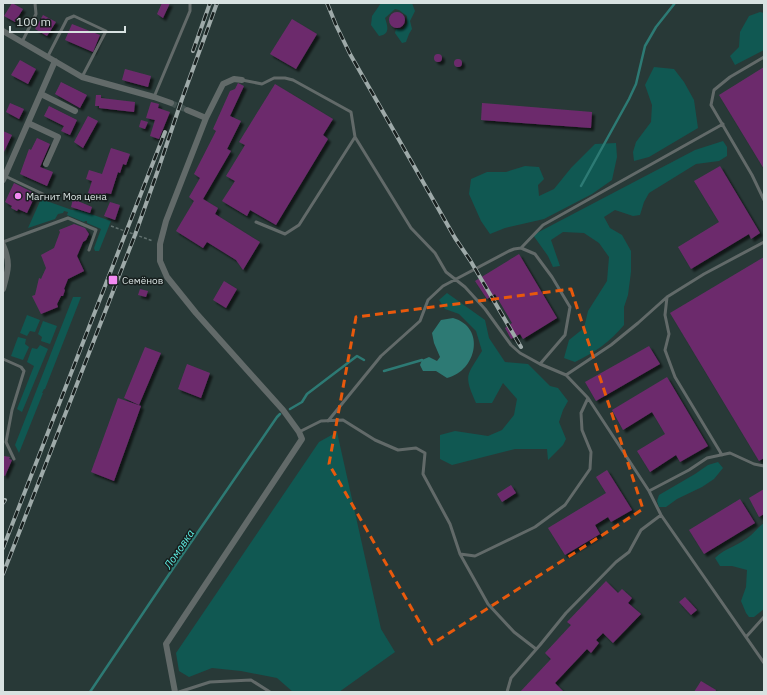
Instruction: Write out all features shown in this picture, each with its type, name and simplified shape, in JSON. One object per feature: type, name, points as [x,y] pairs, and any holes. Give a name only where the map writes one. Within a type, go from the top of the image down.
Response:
[{"type":"street","points":[[3,31],[82,77],[171,103]]},
{"type":"street","points":[[4,178],[55,62]]},
{"type":"street","points":[[175,692],[166,644],[302,440],[299,432],[283,410],[196,313],[168,277],[160,261],[160,244],[166,221],[206,118],[223,84],[234,79],[242,80]]},
{"type":"street","points":[[41,94],[75,111]]},
{"type":"street","points":[[188,110],[206,118]]},
{"type":"street","points":[[28,123],[58,137],[46,164]]},
{"type":"street","points":[[3,244],[9,265],[3,289]]},
{"type":"lane","points":[[22,42],[36,14],[35,3]]},
{"type":"lane","points":[[154,97],[190,11],[190,3]]},
{"type":"lane","points":[[48,57],[67,19],[74,16],[106,31],[82,77]]},
{"type":"lane","points":[[764,57],[730,77],[714,90],[711,105],[752,176],[764,200]]},
{"type":"lane","points":[[242,80],[262,84],[274,78],[293,80],[351,112],[355,137],[411,228],[435,253],[446,272],[456,279],[486,309],[511,345],[520,353],[540,364],[566,375],[588,398],[649,491],[661,515],[764,663]]},
{"type":"lane","points":[[328,421],[381,356],[420,321],[428,300],[443,286],[509,251],[521,248],[543,225],[722,124]]},
{"type":"lane","points":[[256,222],[285,234],[299,225],[355,137]]},
{"type":"lane","points":[[4,178],[43,194]]},
{"type":"lane","points":[[3,244],[68,218],[96,230],[89,250]]},
{"type":"lane","points":[[566,375],[622,336],[667,297],[704,274],[764,242]]},
{"type":"lane","points":[[521,248],[536,254],[570,307],[565,335],[540,364]]},
{"type":"lane","points":[[667,297],[665,316],[669,334],[666,350],[675,377],[722,455]]},
{"type":"lane","points":[[3,360],[21,367],[24,372],[12,410],[6,442],[14,459]]},
{"type":"lane","points":[[460,554],[476,556],[535,527],[566,505],[590,469],[591,452],[582,430],[581,413],[588,398]]},
{"type":"lane","points":[[299,432],[321,421],[343,420],[375,440],[398,450],[416,448],[425,453],[423,474],[450,524],[460,554],[488,604],[514,632],[536,649]]},
{"type":"lane","points":[[649,491],[689,470],[707,458],[730,453],[754,464],[764,466]]},
{"type":"lane","points":[[508,692],[511,678],[566,613],[616,562],[629,552],[641,530],[661,515]]},
{"type":"lane","points":[[746,637],[764,617]]},
{"type":"lane","points":[[179,692],[210,682],[251,680],[270,692]]},
{"type":"path","points":[[111,226],[160,244]]},
{"type":"highlighted area","points":[[571,289],[643,509],[432,644],[329,464],[356,317]]},
{"type":"shaded area","points":[[381,3],[412,3],[415,11],[410,21],[412,29],[406,42],[402,43],[395,33],[396,29],[403,29],[407,23],[407,16],[399,10],[395,9],[385,18],[387,32],[385,34],[379,36],[371,25],[372,16]]},
{"type":"shaded area","points":[[760,12],[764,13],[764,50],[735,65],[730,56],[739,47],[740,32],[749,16]]},
{"type":"shaded area","points":[[654,67],[674,69],[684,82],[694,100],[698,128],[649,157],[634,161],[633,152],[636,142],[651,122],[652,105],[645,85]]},
{"type":"shaded area","points":[[723,141],[727,147],[727,156],[719,161],[696,164],[649,193],[644,202],[640,215],[633,216],[615,210],[604,217],[610,228],[622,235],[631,251],[631,272],[628,295],[624,307],[624,325],[608,342],[575,362],[564,358],[569,340],[584,328],[588,311],[607,281],[609,257],[599,243],[584,233],[563,232],[551,240],[560,266],[553,267],[548,256],[533,235],[695,150]]},
{"type":"shaded area","points":[[616,143],[617,157],[612,180],[592,194],[544,219],[505,228],[490,234],[481,221],[469,194],[471,179],[487,172],[506,172],[525,166],[539,167],[544,179],[538,185],[539,196],[554,189],[571,168],[595,144]]},
{"type":"shaded area","points":[[41,199],[111,221],[99,251],[95,251],[94,248],[101,229],[87,223],[87,221],[84,222],[67,215],[68,212],[64,211],[63,213],[58,214],[55,219],[28,228]]},
{"type":"shaded area","points":[[447,293],[485,320],[489,338],[505,362],[528,364],[550,386],[558,388],[568,401],[559,422],[566,439],[563,445],[548,460],[547,449],[515,449],[452,465],[440,459],[440,435],[455,431],[488,436],[502,430],[514,415],[517,399],[503,383],[492,403],[476,403],[469,386],[468,376],[482,351],[476,331],[459,314],[445,309],[439,300]]},
{"type":"shaded area","points":[[73,297],[81,297],[19,453],[15,445]]},
{"type":"shaded area","points":[[27,315],[40,320],[35,332],[30,331],[27,336],[20,333]]},
{"type":"shaded area","points":[[453,318],[463,323],[470,330],[474,339],[474,349],[471,358],[465,367],[457,374],[447,378],[436,371],[423,371],[420,365],[422,360],[429,357],[437,361],[440,357],[434,343],[432,333],[441,320]]},
{"type":"shaded area","points":[[43,321],[57,326],[50,344],[41,341],[42,337],[38,334]]},
{"type":"shaded area","points":[[18,337],[26,339],[25,344],[29,347],[23,360],[11,356]]},
{"type":"shaded area","points":[[40,345],[48,349],[22,412],[17,409],[34,366],[27,362],[32,348],[37,349]]},
{"type":"shaded area","points":[[337,432],[381,629],[395,652],[339,692],[293,692],[277,678],[241,671],[212,668],[189,677],[179,671],[176,653],[319,442]]},
{"type":"shaded area","points":[[718,462],[723,468],[714,479],[702,487],[677,499],[666,507],[659,507],[657,501],[659,495],[708,465]]},
{"type":"shaded area","points":[[764,523],[764,609],[754,617],[749,617],[741,601],[746,587],[747,570],[732,566],[720,566],[715,558],[746,539]]},
{"type":"building","points":[[12,3],[23,9],[15,22],[4,16]]},
{"type":"building","points":[[162,3],[170,3],[163,18],[157,14]]},
{"type":"building","points":[[394,12],[400,12],[405,17],[403,26],[400,28],[394,28],[389,23],[389,17]]},
{"type":"building","points":[[43,15],[56,22],[47,36],[35,29]]},
{"type":"building","points":[[292,19],[317,34],[296,69],[270,54]]},
{"type":"building","points":[[72,24],[100,35],[93,52],[65,40]]},
{"type":"building","points":[[436,54],[440,54],[442,58],[440,62],[436,62],[434,60],[434,56]]},
{"type":"building","points":[[456,59],[460,59],[462,63],[460,67],[456,67],[454,65],[454,61]]},
{"type":"building","points":[[20,60],[36,69],[28,84],[11,75]]},
{"type":"building","points":[[764,67],[764,169],[719,95]]},
{"type":"building","points":[[125,69],[151,76],[148,87],[122,80]]},
{"type":"building","points":[[61,82],[87,95],[80,108],[55,94]]},
{"type":"building","points":[[238,83],[244,86],[230,116],[241,121],[227,149],[231,151],[203,199],[218,208],[215,214],[260,242],[243,270],[236,260],[207,242],[203,248],[176,231],[194,201],[189,197],[200,178],[194,174],[216,131],[213,129],[230,91],[235,89]]},
{"type":"building","points":[[275,84],[333,119],[323,135],[328,139],[276,225],[250,210],[247,216],[222,201],[235,181],[226,176],[245,145],[239,142]]},
{"type":"building","points":[[96,95],[101,95],[101,98],[135,102],[134,112],[99,108],[99,106],[95,106]]},
{"type":"building","points":[[151,102],[159,104],[158,108],[170,112],[159,139],[150,136],[155,120],[146,118]]},
{"type":"building","points":[[10,103],[24,109],[19,119],[6,112]]},
{"type":"building","points":[[482,103],[592,112],[591,128],[481,120]]},
{"type":"building","points":[[49,106],[77,120],[70,135],[61,131],[64,126],[44,116]]},
{"type":"building","points":[[88,116],[98,121],[83,148],[74,142]]},
{"type":"building","points":[[141,120],[148,122],[145,129],[139,127]]},
{"type":"building","points":[[3,131],[12,135],[3,154]]},
{"type":"building","points":[[37,138],[50,144],[40,167],[53,172],[47,186],[20,174],[29,149],[31,150]]},
{"type":"building","points":[[111,148],[130,154],[126,165],[123,164],[120,173],[118,172],[111,194],[106,193],[104,199],[88,193],[92,181],[86,179],[89,170],[102,174]]},
{"type":"building","points":[[720,166],[760,233],[751,239],[749,234],[691,269],[678,247],[719,222],[694,181]]},
{"type":"building","points":[[14,183],[36,194],[27,213],[11,208],[12,206],[5,202]]},
{"type":"building","points":[[73,199],[92,207],[90,213],[71,207]]},
{"type":"building","points":[[110,202],[120,205],[115,220],[104,216]]},
{"type":"building","points":[[74,224],[85,228],[89,234],[83,242],[77,256],[84,271],[68,279],[63,296],[61,296],[57,304],[58,307],[41,314],[32,296],[35,295],[39,278],[41,279],[46,268],[41,255],[54,248],[60,232],[59,230]]},
{"type":"building","points":[[519,254],[557,318],[523,339],[520,334],[511,339],[505,328],[512,323],[495,294],[487,299],[475,281]]},
{"type":"building","points":[[764,257],[764,458],[759,461],[670,313]]},
{"type":"building","points":[[224,281],[237,289],[226,308],[213,300]]},
{"type":"building","points":[[140,289],[148,291],[146,297],[138,295]]},
{"type":"building","points":[[649,346],[660,364],[596,401],[585,382]]},
{"type":"building","points":[[145,347],[161,353],[139,405],[124,398]]},
{"type":"building","points":[[187,364],[210,373],[201,398],[178,389]]},
{"type":"building","points":[[667,377],[708,446],[680,462],[676,455],[650,472],[637,451],[665,434],[652,412],[623,430],[612,410]]},
{"type":"building","points":[[118,398],[141,406],[114,481],[91,472]]},
{"type":"building","points":[[4,456],[10,457],[9,459],[12,460],[5,476],[3,475]]},
{"type":"building","points":[[607,470],[632,510],[611,522],[608,517],[595,525],[600,534],[565,555],[548,528],[606,493],[596,477]]},
{"type":"building","points":[[511,485],[516,493],[502,502],[497,494]]},
{"type":"building","points":[[764,489],[764,514],[759,517],[749,498]]},
{"type":"building","points":[[740,499],[755,523],[704,554],[689,530]]},
{"type":"building","points":[[606,581],[618,593],[622,589],[632,598],[628,603],[641,614],[613,643],[603,633],[596,640],[599,643],[591,653],[587,649],[555,683],[564,692],[520,692],[551,659],[545,653],[571,625],[567,622]]},
{"type":"building","points":[[685,597],[697,610],[691,615],[679,602]]},
{"type":"building","points":[[701,681],[716,690],[715,692],[694,692]]},
{"type":"waterway","points":[[581,186],[636,84],[645,46],[656,27],[675,3]]},
{"type":"waterway","name":"Ломовка","points":[[290,409],[302,402],[307,394],[357,356],[364,360]]},
{"type":"waterway","points":[[384,371],[422,360]]},
{"type":"waterway","name":"Ломовка","points":[[90,692],[280,414]]},
{"type":"tunnel","points":[[171,103],[187,110]]},
{"type":"railway","points":[[193,51],[210,3]]},
{"type":"railway","points":[[3,574],[135,235],[217,3]]},
{"type":"railway","points":[[327,3],[350,54],[455,238],[470,260],[521,347]]},
{"type":"railway","points":[[3,548],[165,132]]},
{"type":"place","name":"Магнит Моя цена","points":[[18,196]]},
{"type":"place","name":"Семёнов","points":[[113,280]]}]
